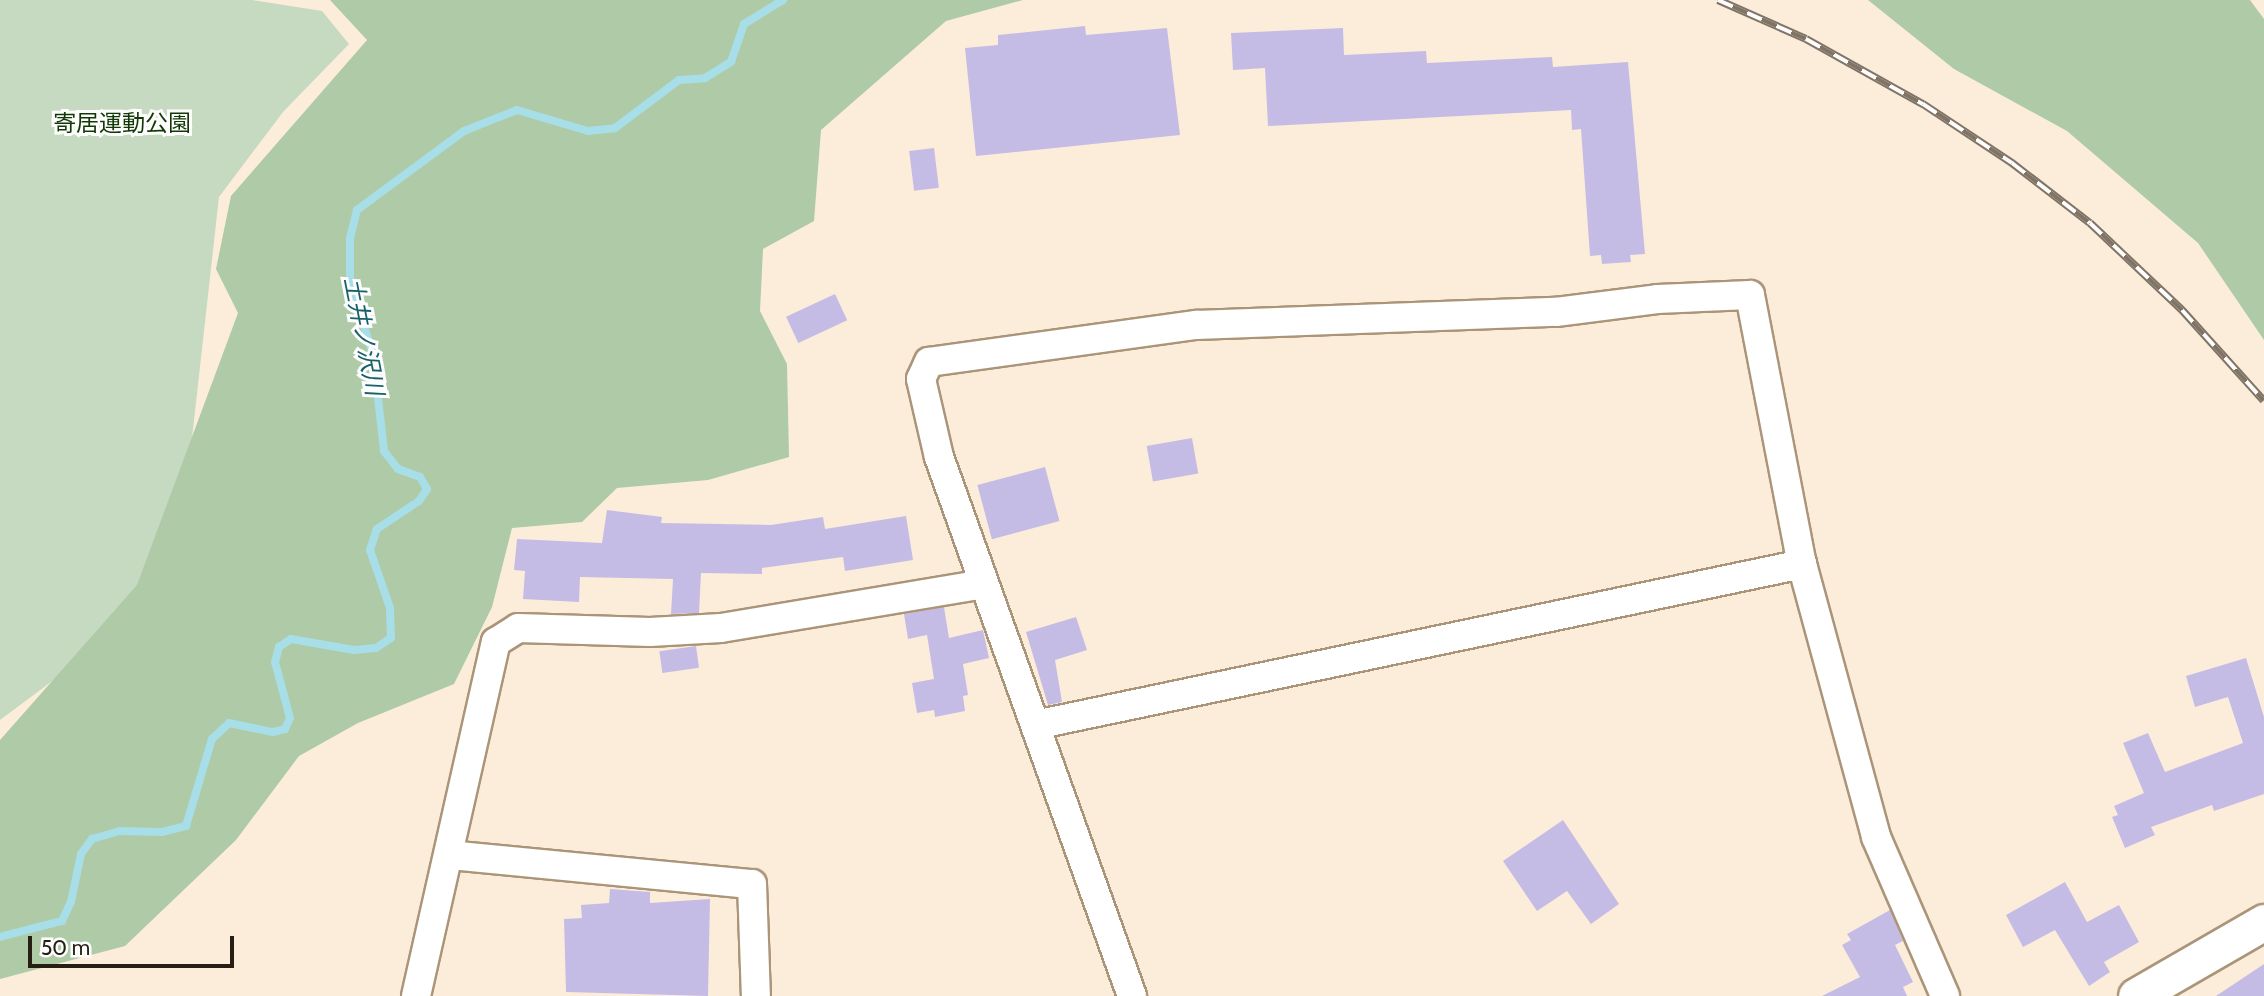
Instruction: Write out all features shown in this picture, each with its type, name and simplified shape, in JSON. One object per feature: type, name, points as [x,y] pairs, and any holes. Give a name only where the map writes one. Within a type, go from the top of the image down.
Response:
[{"type":"main road","points":[[2136,996],[2264,922]]},
{"type":"street","points":[[1132,996],[939,457],[921,379],[929,362],[1196,325],[1556,312],[1657,299],[1750,295],[1802,564],[1876,837],[1945,996]]},
{"type":"street","points":[[1035,725],[1802,564]]},
{"type":"street","points":[[416,996],[496,642],[517,628],[650,632],[721,628],[983,583]]},
{"type":"street","points":[[449,855],[752,884],[756,996]]},
{"type":"green space","name":"寄居運動公園","points":[[0,0],[252,0],[322,11],[349,44],[283,112],[219,197],[183,519],[110,638],[0,720]]},
{"type":"green space","points":[[330,0],[1023,0],[946,21],[821,130],[814,221],[763,249],[760,311],[787,364],[789,457],[708,480],[617,488],[582,522],[512,528],[492,607],[454,684],[358,723],[299,756],[236,840],[125,946],[0,979],[0,740],[137,585],[238,313],[216,269],[231,196],[367,40]]},
{"type":"green space","points":[[1868,0],[2250,0],[2264,19],[2264,340],[2198,243],[2067,131],[1954,69]]},
{"type":"building","points":[[1085,26],[1086,35],[1167,28],[1180,135],[976,156],[965,48],[998,45],[998,35]]},
{"type":"building","points":[[1343,28],[1344,55],[1426,51],[1427,63],[1552,57],[1553,67],[1628,62],[1645,254],[1630,255],[1631,262],[1602,264],[1601,255],[1590,256],[1581,129],[1572,130],[1571,110],[1268,126],[1265,68],[1233,70],[1231,33]]},
{"type":"building","points":[[934,148],[939,188],[914,191],[909,151]]},
{"type":"building","points":[[835,294],[847,320],[798,343],[786,317]]},
{"type":"building","points":[[1192,438],[1198,473],[1153,481],[1147,446]]},
{"type":"building","points":[[1045,467],[1059,521],[992,539],[977,485]]},
{"type":"building","points":[[607,510],[662,517],[661,523],[771,525],[823,517],[825,529],[906,516],[913,560],[845,571],[843,557],[762,568],[762,574],[701,573],[699,613],[671,614],[673,579],[580,577],[579,602],[523,599],[525,571],[514,570],[517,539],[602,543]]},
{"type":"building","points":[[944,607],[949,638],[983,630],[989,658],[963,664],[968,695],[963,696],[965,711],[935,717],[934,710],[917,713],[912,683],[934,679],[927,635],[908,639],[904,614]]},
{"type":"building","points":[[1076,617],[1087,650],[1055,660],[1062,702],[1048,705],[1026,632]]},
{"type":"building","points":[[696,646],[699,668],[662,673],[659,651]]},
{"type":"building","points":[[2246,658],[2264,717],[2264,794],[2214,811],[2212,805],[2151,827],[2155,835],[2125,848],[2112,817],[2118,815],[2114,806],[2144,793],[2123,743],[2148,733],[2165,772],[2243,743],[2228,697],[2195,707],[2186,676]]},
{"type":"building","points":[[1563,820],[1619,904],[1591,924],[1567,891],[1537,911],[1503,861]]},
{"type":"building","points":[[2065,882],[2087,922],[2119,905],[2139,942],[2104,962],[2110,972],[2089,986],[2055,930],[2023,947],[2006,915]]},
{"type":"building","points":[[610,889],[650,892],[650,903],[710,899],[708,996],[566,992],[564,919],[582,918],[581,905],[609,903]]},
{"type":"building","points":[[1890,910],[1903,941],[1895,945],[1913,982],[1903,987],[1907,996],[1822,996],[1860,977],[1842,945],[1851,940],[1847,934]]},
{"type":"building","points":[[2264,964],[2264,996],[2216,996]]},
{"type":"waterway","name":"土井ノ沢川","points":[[0,937],[62,921],[71,902],[81,854],[92,839],[120,831],[162,832],[186,826],[212,739],[229,723],[273,732],[285,729],[290,718],[275,662],[279,647],[291,639],[354,650],[376,648],[391,638],[390,608],[370,550],[377,529],[419,501],[427,489],[420,477],[398,469],[384,451],[373,354],[350,283],[350,238],[357,210],[464,131],[517,110],[588,131],[615,128],[679,80],[705,78],[731,62],[744,24],[783,0]]},
{"type":"railway","points":[[1718,0],[1806,39],[1923,104],[2012,163],[2090,223],[2182,310],[2264,401]]}]
